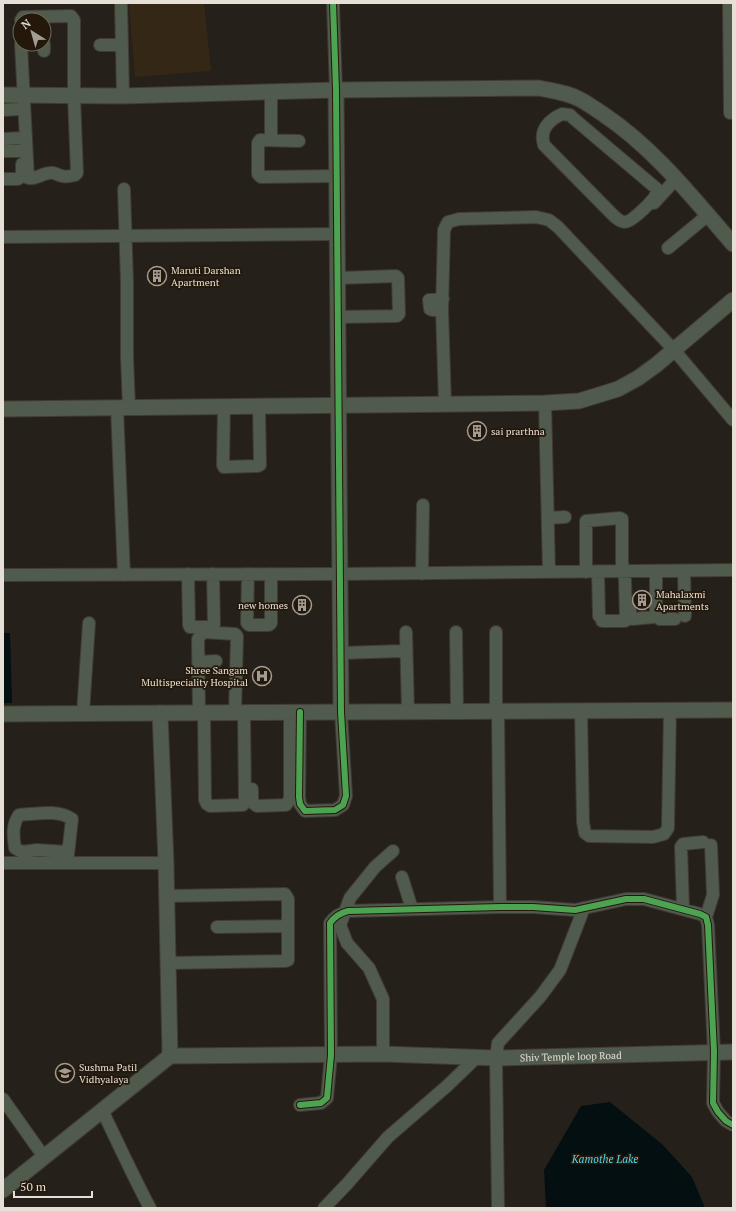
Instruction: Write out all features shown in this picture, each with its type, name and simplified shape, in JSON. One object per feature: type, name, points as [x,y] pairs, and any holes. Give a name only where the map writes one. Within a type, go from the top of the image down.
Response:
[{"type":"street","points":[[120,3],[123,96]]},
{"type":"street","points":[[295,712],[300,804],[305,810],[336,810],[343,805],[346,796],[341,712],[338,234],[333,3]]},
{"type":"street","points":[[729,3],[730,113]]},
{"type":"street","points":[[21,100],[28,178],[32,179],[45,173],[52,172],[61,176],[75,176],[77,174],[74,96],[74,20],[71,16],[52,17]]},
{"type":"street","points":[[100,45],[121,45]]},
{"type":"street","points":[[3,179],[18,179],[22,176],[21,52]]},
{"type":"street","points":[[3,95],[21,100],[74,96],[336,90],[539,88],[559,92],[577,98],[624,129],[655,155],[733,244]]},
{"type":"street","points":[[271,92],[271,140]]},
{"type":"street","points":[[573,118],[577,98]]},
{"type":"street","points":[[3,110],[21,100]]},
{"type":"street","points":[[562,114],[570,115],[573,118],[657,189],[657,193],[654,198],[631,220],[625,222],[620,220],[609,211],[544,145],[542,141],[543,133],[547,124],[552,119],[562,114]]},
{"type":"street","points":[[3,139],[21,138]]},
{"type":"street","points":[[299,141],[260,140],[258,142],[258,174],[261,177],[337,176]]},
{"type":"street","points":[[3,151],[21,151]]},
{"type":"street","points":[[649,208],[676,179]]},
{"type":"street","points":[[124,189],[128,282],[127,357],[123,408],[124,574]]},
{"type":"street","points":[[668,248],[708,215]]},
{"type":"street","points":[[445,404],[443,304],[444,230],[448,222],[459,219],[536,217],[549,220],[558,227],[674,350],[733,420]]},
{"type":"street","points":[[3,238],[338,234]]},
{"type":"street","points":[[338,278],[396,276],[398,278],[399,306],[399,314],[397,316],[338,317]]},
{"type":"street","points":[[3,409],[339,406],[545,403],[579,401],[618,390],[638,378],[674,350],[733,300]]},
{"type":"street","points":[[545,403],[549,572]]},
{"type":"street","points":[[224,407],[223,465],[224,467],[231,467],[258,466],[260,464],[259,406]]},
{"type":"street","points":[[422,574],[424,505]]},
{"type":"street","points":[[548,518],[565,517]]},
{"type":"street","points":[[582,518],[589,572],[600,619],[626,620],[626,571]]},
{"type":"street","points":[[589,572],[586,521],[620,518],[622,519],[630,618],[656,616],[657,571]]},
{"type":"street","points":[[3,575],[422,574],[733,570]]},
{"type":"street","points":[[657,571],[658,617],[660,619],[680,618],[684,571]]},
{"type":"street","points":[[188,574],[190,628],[212,628],[214,625],[215,574]]},
{"type":"street","points":[[215,574],[217,624]]},
{"type":"street","points":[[248,574],[247,623],[249,625],[269,625],[271,623],[271,574]]},
{"type":"street","points":[[83,713],[88,623]]},
{"type":"street","points":[[203,632],[234,634],[237,636],[242,713],[245,802],[243,805],[239,806],[210,806],[205,800],[198,662],[198,639],[203,632]]},
{"type":"street","points":[[403,632],[404,712],[401,651],[403,632]]},
{"type":"street","points":[[496,632],[500,907]]},
{"type":"street","points":[[454,634],[455,712]]},
{"type":"street","points":[[341,653],[401,651]]},
{"type":"street","points":[[198,662],[216,661]]},
{"type":"street","points":[[581,710],[583,822],[585,833],[589,836],[653,837],[664,834],[668,828],[670,710]]},
{"type":"street","points":[[3,714],[733,710]]},
{"type":"street","points":[[242,713],[252,802],[257,806],[286,805],[290,799],[295,712]]},
{"type":"street","points":[[3,1190],[170,1056],[166,863],[160,713]]},
{"type":"street","points":[[65,814],[72,819],[68,857],[37,850],[22,852],[15,848],[15,821],[19,815],[65,814]]},
{"type":"street","points":[[683,909],[681,847],[683,844],[707,844],[713,895],[706,917],[708,925],[714,1052],[714,1103],[718,1112],[733,1125]]},
{"type":"street","points":[[383,1054],[383,999],[369,968],[347,943],[340,926],[350,898],[375,867],[393,851]]},
{"type":"street","points":[[3,863],[68,857],[166,863]]},
{"type":"street","points":[[402,877],[412,909]]},
{"type":"street","points":[[166,896],[285,894],[288,899],[288,960],[168,963]]},
{"type":"street","points":[[300,1104],[322,1104],[327,1098],[331,1055],[330,923],[334,917],[341,913],[412,909],[500,907],[533,907],[575,910],[626,899],[644,899],[683,909],[706,917]]},
{"type":"street","points":[[498,1208],[496,1058],[498,1043],[540,997],[560,970],[584,908]]},
{"type":"street","points":[[217,927],[288,926]]},
{"type":"street","name":"Shiv Temple loop Road","points":[[170,1056],[383,1054],[496,1058],[733,1052]]},
{"type":"street","points":[[324,1208],[388,1137],[448,1086],[476,1058]]},
{"type":"street","points":[[3,1099],[44,1157]]},
{"type":"street","points":[[102,1110],[135,1181],[150,1208]]},
{"type":"shaded area","points":[[129,3],[204,3],[211,71],[135,77]]},
{"type":"water","points":[[3,633],[10,633],[12,703],[3,703]]},
{"type":"water","name":"Kamothe Lake","points":[[610,1102],[663,1145],[692,1177],[705,1208],[546,1208],[544,1170],[581,1106]]},
{"type":"cycle path","points":[[300,712],[300,804],[305,811],[335,810],[343,805],[346,796],[341,712],[336,90],[333,3]]},
{"type":"cycle path","points":[[300,1105],[321,1103],[327,1098],[331,1055],[330,923],[338,915],[348,911],[500,907],[533,907],[575,910],[626,899],[644,899],[700,914],[706,917],[708,925],[714,1052],[713,1103],[718,1112],[726,1121],[733,1125]]},
{"type":"place","name":"Maruti Darshan Apartment","points":[[157,276]]},
{"type":"place","name":"sai prarthna","points":[[477,431]]},
{"type":"place","name":"Mahalaxmi Apartments","points":[[642,600]]},
{"type":"place","name":"new homes","points":[[302,605]]},
{"type":"place","name":"Shree Sangam Multispeciality Hospital","points":[[262,676]]},
{"type":"place","name":"Sushma Patil Vidhyalaya","points":[[65,1073]]}]
